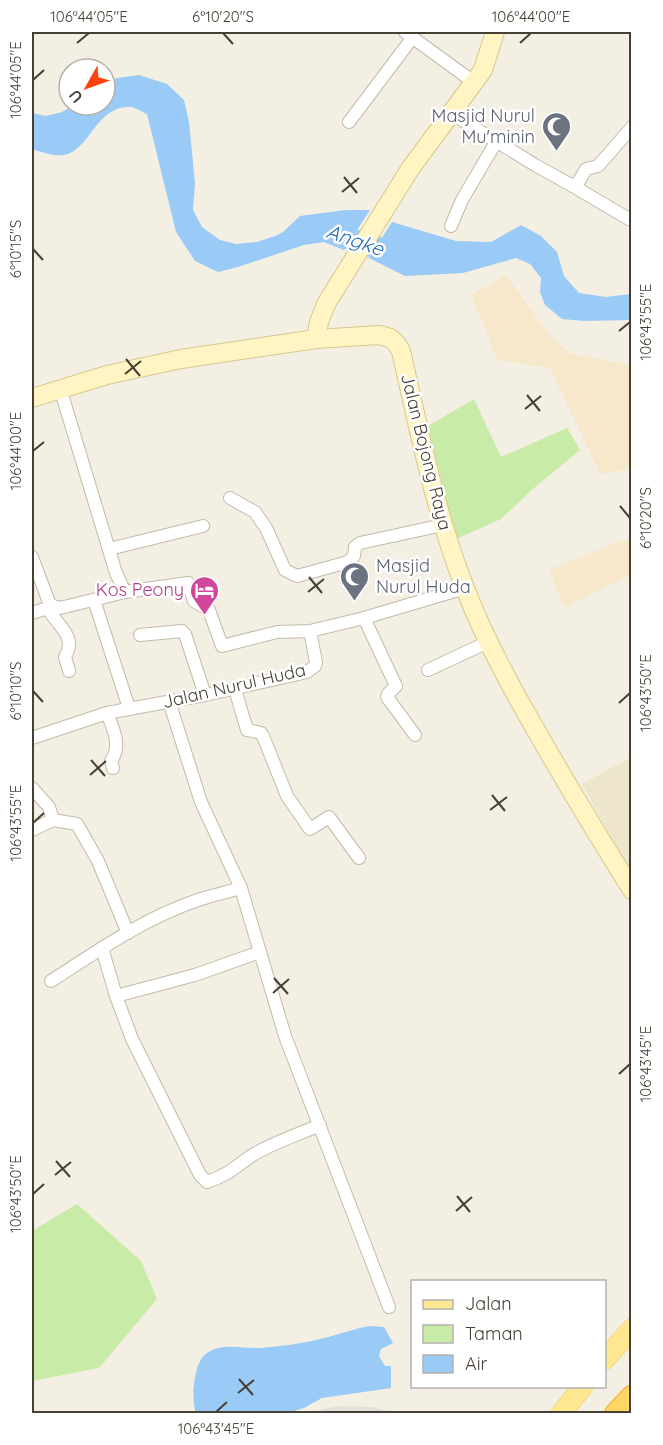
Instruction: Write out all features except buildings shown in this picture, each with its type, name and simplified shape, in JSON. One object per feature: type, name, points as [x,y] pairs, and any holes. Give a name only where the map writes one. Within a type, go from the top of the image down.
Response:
[{"type":"highway","points":[[616,1413],[632,1397]]},
{"type":"main road","points":[[606,1358],[632,1329]]},
{"type":"main road","points":[[561,1413],[581,1388]]},
{"type":"street","points":[[316,339],[326,304],[410,169],[475,83],[486,62],[495,32]]},
{"type":"street","points":[[349,122],[409,34],[475,83]]},
{"type":"street","points":[[452,114],[629,219]]},
{"type":"street","points":[[571,185],[578,183],[587,167],[598,166],[632,127]]},
{"type":"street","points":[[451,226],[462,200],[496,142]]},
{"type":"street","name":"Jalan Bojong Raya","points":[[32,398],[107,375],[181,359],[316,339],[380,335],[390,338],[401,351],[443,525],[465,588],[488,642],[564,780],[632,890]]},
{"type":"street","points":[[60,388],[116,573],[125,592]]},
{"type":"street","points":[[230,498],[255,512],[266,528],[285,570],[297,576],[350,561],[354,556],[355,547],[360,543],[443,525]]},
{"type":"street","points":[[109,549],[203,526]]},
{"type":"street","points":[[32,557],[49,607],[69,639],[70,649],[65,657],[69,671]]},
{"type":"street","points":[[32,613],[49,607],[60,608],[125,592],[188,583],[194,601],[209,610],[222,646],[277,632],[310,631],[364,618],[465,588]]},
{"type":"street","points":[[94,600],[129,708]]},
{"type":"street","points":[[364,618],[396,686],[387,697],[415,735]]},
{"type":"street","points":[[140,635],[182,631],[185,634],[205,695]]},
{"type":"street","name":"Jalan Nurul Huda","points":[[32,738],[107,713],[236,689],[312,669],[316,662],[310,631]]},
{"type":"street","points":[[428,670],[488,642]]},
{"type":"street","points":[[236,689],[246,729],[264,736],[287,796],[297,813],[310,829],[329,817],[359,858]]},
{"type":"street","points":[[169,701],[201,802],[241,888],[285,1036],[389,1306]]},
{"type":"street","points":[[107,713],[115,736],[116,754],[111,761],[113,768]]},
{"type":"street","points":[[32,788],[49,807],[53,820]]},
{"type":"street","points":[[32,830],[53,820],[76,824],[98,861],[128,933]]},
{"type":"street","points":[[51,981],[158,916],[200,899],[241,888]]},
{"type":"street","points":[[102,948],[132,1039],[200,1175],[207,1182],[225,1176],[267,1148],[320,1125]]},
{"type":"street","points":[[116,996],[195,975],[260,952]]},
{"type":"shaded area","points":[[506,275],[551,337],[571,354],[631,365],[631,469],[600,474],[550,368],[498,360],[471,295]]},
{"type":"shaded area","points":[[631,537],[631,575],[565,607],[549,570]]},
{"type":"shaded area","points":[[631,757],[631,874],[582,784]]},
{"type":"shaded area","points":[[339,1406],[372,1407],[398,1413],[314,1413]]},
{"type":"green space","points":[[474,399],[501,457],[567,428],[580,450],[501,519],[456,539],[428,426]]},
{"type":"green space","points":[[77,1204],[141,1261],[157,1299],[99,1368],[32,1381],[32,1231]]},
{"type":"water","points":[[139,75],[167,84],[184,100],[189,122],[195,183],[193,210],[202,227],[220,240],[236,244],[257,242],[283,232],[300,216],[346,210],[370,210],[344,250],[324,242],[304,245],[218,272],[195,261],[176,232],[147,114],[130,107],[117,109],[117,78]]},
{"type":"water","points":[[32,113],[46,116],[57,113],[57,117],[105,117],[76,150],[64,155],[54,155],[32,149]]},
{"type":"water","points":[[392,222],[456,241],[491,242],[521,225],[541,236],[557,252],[564,276],[579,293],[606,297],[631,294],[631,320],[562,319],[545,305],[540,292],[541,278],[530,264],[516,258],[463,273],[405,276],[369,258]]},
{"type":"water","points":[[369,1326],[384,1327],[393,1343],[381,1349],[379,1356],[385,1366],[391,1366],[391,1388],[322,1398],[304,1408],[287,1413],[196,1413],[194,1382],[199,1364],[207,1353],[226,1347],[261,1348],[298,1344]]},
{"type":"waterway","name":"Angke","points":[[322,229],[404,257]]},
{"type":"place","name":"Masjid Nurul Mu'minin","points":[[556,152]]},
{"type":"place","name":"Masjid Nurul Huda","points":[[355,602]]},
{"type":"place","name":"Kos Peony","points":[[205,616]]}]
